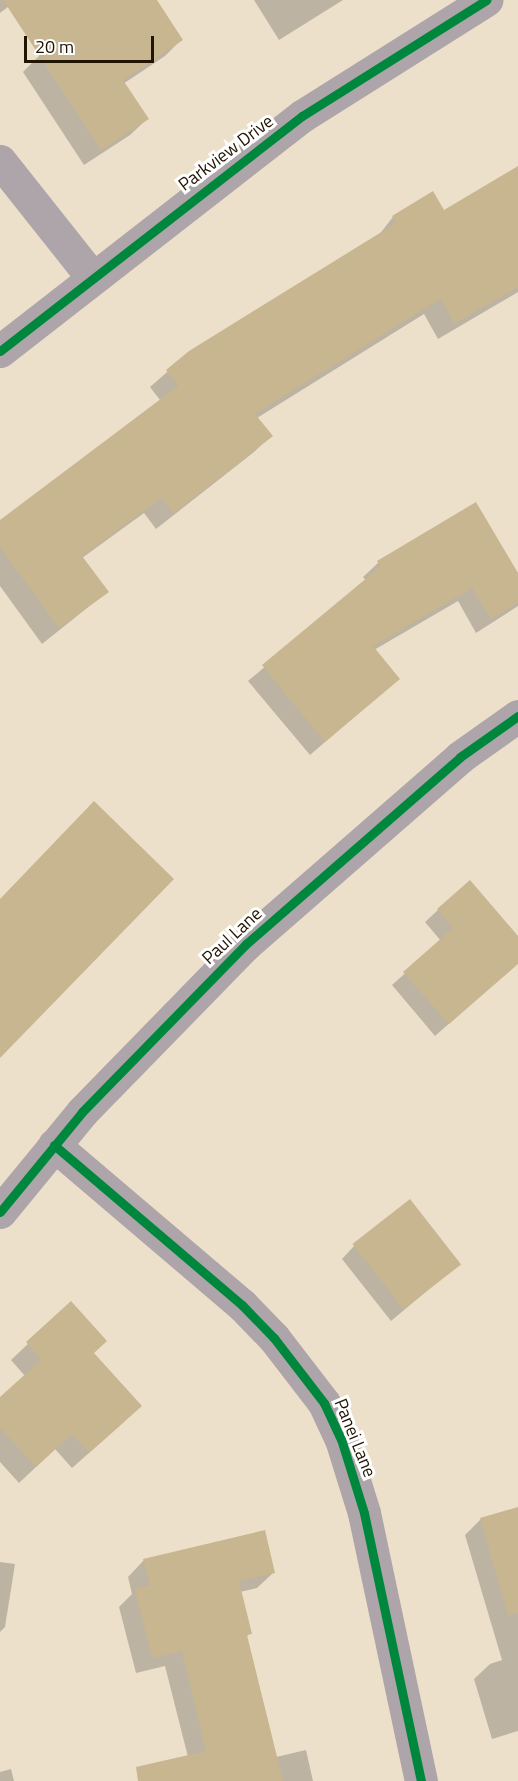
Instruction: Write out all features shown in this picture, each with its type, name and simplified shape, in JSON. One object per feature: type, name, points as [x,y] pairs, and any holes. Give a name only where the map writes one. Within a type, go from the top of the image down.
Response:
[{"type":"street","name":"Parkview Drive","points":[[0,351],[91,276],[302,116],[486,0]]},
{"type":"street","points":[[0,161],[91,276]]},
{"type":"street","name":"Paul Lane","points":[[0,1212],[54,1145],[246,944],[460,757],[518,716]]},
{"type":"street","name":"Panei Lane","points":[[54,1145],[242,1305],[299,1368],[324,1403],[344,1448],[364,1513],[421,1781]]},
{"type":"building","points":[[3,0],[157,0],[183,40],[123,80],[149,119],[101,150]]},
{"type":"building","points":[[518,166],[518,287],[455,323],[440,299],[255,414],[273,436],[173,514],[161,498],[82,556],[109,592],[59,628],[0,547],[0,520],[178,386],[166,370],[189,351],[396,223],[392,216],[433,191],[444,210]]},
{"type":"building","points":[[476,502],[518,573],[518,603],[491,619],[472,588],[373,646],[400,679],[325,742],[262,665],[380,567],[377,561]]},
{"type":"building","points":[[94,801],[174,879],[0,1058],[0,899]]},
{"type":"building","points":[[470,880],[518,936],[518,964],[449,1024],[403,972],[453,928],[437,909]]},
{"type":"building","points":[[410,1199],[461,1264],[404,1309],[352,1244]]},
{"type":"building","points":[[71,1301],[107,1341],[94,1353],[142,1406],[89,1453],[72,1434],[36,1467],[0,1428],[0,1397],[41,1360],[26,1342]]},
{"type":"building","points":[[518,1507],[518,1613],[508,1615],[480,1518]]},
{"type":"building","points":[[265,1530],[275,1573],[239,1581],[252,1634],[247,1635],[283,1781],[138,1781],[136,1767],[206,1751],[182,1651],[152,1658],[135,1589],[150,1585],[143,1559]]},
{"type":"cycle path","points":[[0,351],[302,116],[486,0]]},
{"type":"cycle path","points":[[0,1212],[82,1112],[246,944],[460,757],[518,716]]},
{"type":"cycle path","points":[[54,1145],[242,1305],[274,1338],[324,1403],[341,1439],[364,1513],[421,1781]]}]
